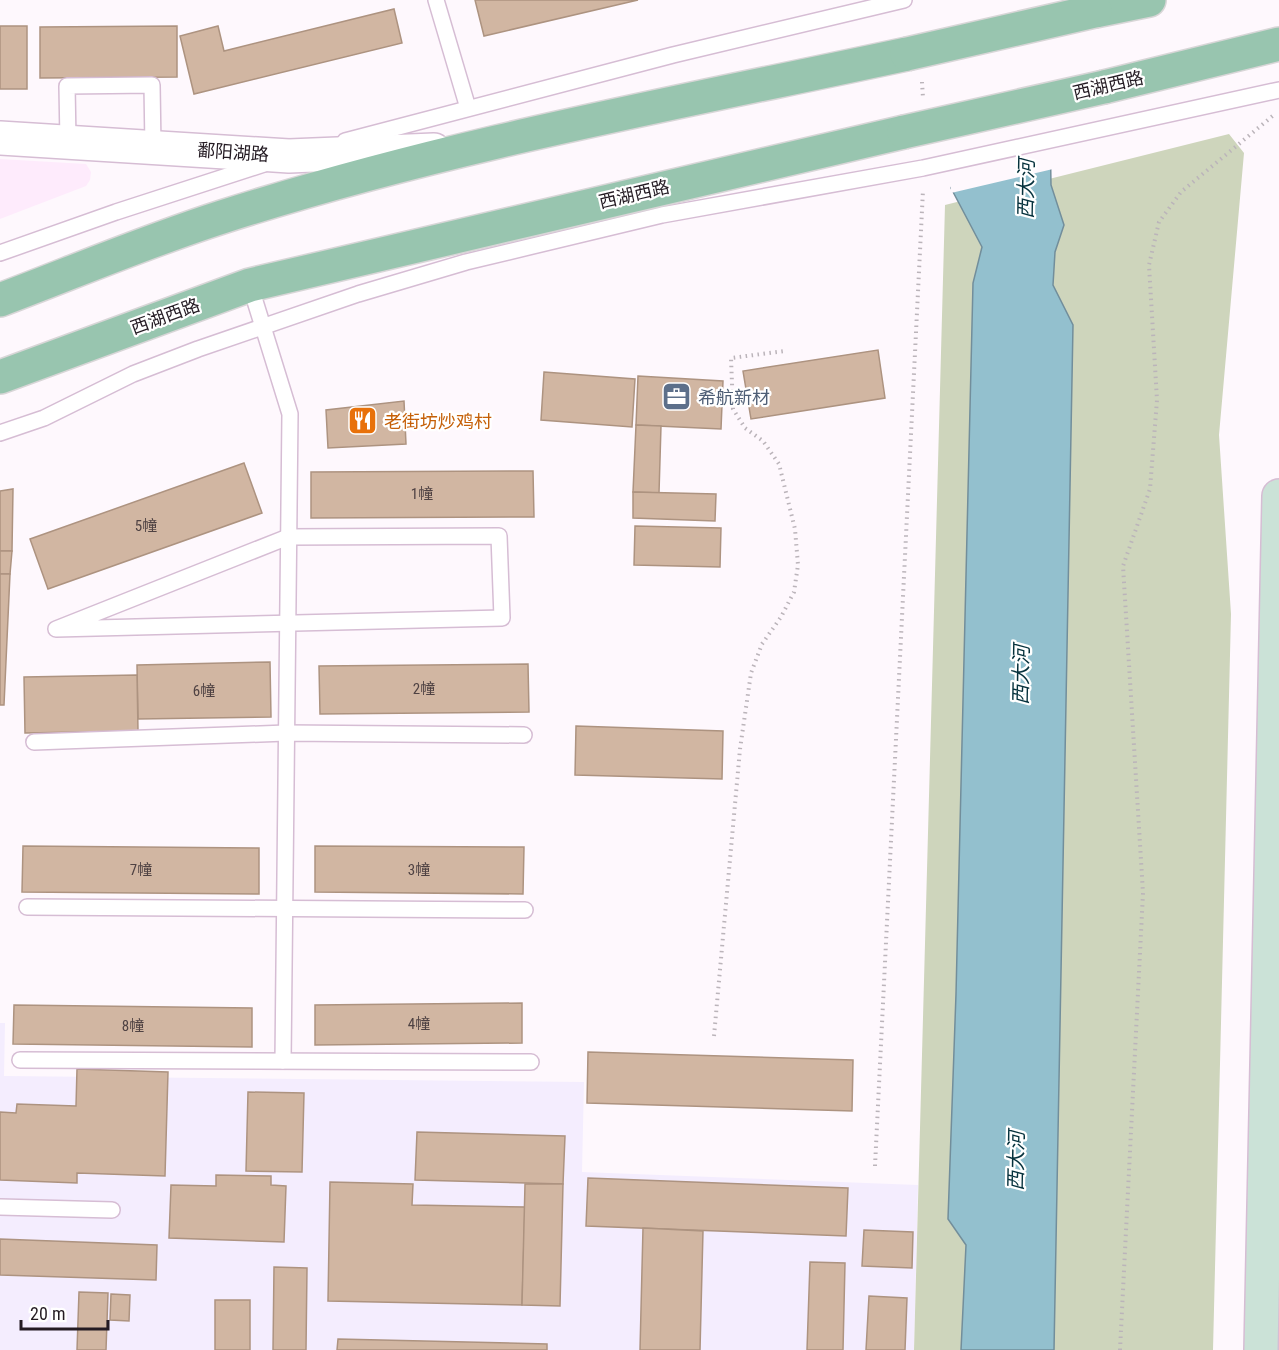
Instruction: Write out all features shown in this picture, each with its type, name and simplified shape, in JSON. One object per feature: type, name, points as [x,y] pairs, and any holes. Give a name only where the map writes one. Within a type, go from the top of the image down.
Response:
[{"type":"main road","points":[[0,300],[220,217],[466,148],[915,63],[1095,11],[1149,0]]},
{"type":"main road","name":"西湖西路","points":[[0,377],[249,285],[914,120],[1104,87],[1279,44]]},
{"type":"main road","points":[[1267,1339],[1274,986],[1279,496]]},
{"type":"street","name":"鄱阳湖路","points":[[5,141],[68,141],[293,156],[466,148]]},
{"type":"lane","points":[[436,0],[468,108]]},
{"type":"lane","points":[[0,253],[116,212],[293,156],[468,108],[904,0]]},
{"type":"lane","points":[[68,141],[67,86],[152,85],[153,147]]},
{"type":"lane","points":[[0,433],[44,418],[133,374],[357,294],[466,262],[662,215],[924,167],[1279,90]]},
{"type":"lane","points":[[249,285],[290,414],[283,1061]]},
{"type":"lane","points":[[498,536],[502,618],[56,629],[288,537],[498,536]]},
{"type":"lane","points":[[34,742],[286,733],[524,735]]},
{"type":"lane","points":[[27,907],[525,910]]},
{"type":"lane","points":[[21,1060],[531,1062]]},
{"type":"lane","points":[[0,1207],[112,1210]]},
{"type":"path","points":[[914,120],[915,63]]},
{"type":"path","points":[[1120,1350],[1143,893],[1123,566],[1150,489],[1157,400],[1149,266],[1159,222],[1181,192],[1279,111]]},
{"type":"path","points":[[875,1166],[924,167]]},
{"type":"path","points":[[714,1036],[740,748],[752,673],[762,644],[782,617],[794,592],[798,565],[795,529],[778,464],[763,441],[745,428],[734,409],[731,358],[785,351]]},
{"type":"shaded area","points":[[0,159],[86,164],[91,172],[90,180],[86,186],[0,219]]},
{"type":"shaded area","points":[[0,1023],[5,1023],[4,1076],[584,1082],[582,1172],[918,1185],[914,1350],[0,1350]]},
{"type":"green space","points":[[1229,134],[1244,153],[1219,435],[1231,614],[1213,1350],[914,1350],[945,205]]},
{"type":"water","name":"西大河","points":[[1048,0],[1051,185],[1064,225],[1055,252],[1053,285],[1073,325],[1054,1350],[961,1350],[966,1245],[948,1219],[956,994],[973,283],[982,247],[951,188]]},
{"type":"pier","points":[[943,0],[1051,0],[1053,169],[951,193]]},
{"type":"building","points":[[475,0],[638,0],[484,36]]},
{"type":"building","points":[[394,9],[402,43],[194,94],[180,36],[218,26],[224,51]]},
{"type":"building","points":[[0,26],[27,26],[27,89],[0,89]]},
{"type":"building","points":[[177,26],[177,77],[40,78],[40,27]]},
{"type":"building","points":[[878,350],[885,398],[751,419],[743,371]]},
{"type":"building","points":[[544,372],[635,379],[632,427],[541,420]]},
{"type":"building","points":[[638,376],[723,381],[721,429],[636,425]]},
{"type":"building","points":[[404,401],[406,444],[328,448],[326,410]]},
{"type":"building","points":[[636,425],[661,426],[659,493],[633,492]]},
{"type":"building","points":[[244,463],[262,513],[48,589],[30,539]]},
{"type":"building","points":[[533,471],[534,517],[311,518],[311,472]]},
{"type":"building","points":[[13,489],[12,551],[0,551],[0,491]]},
{"type":"building","points":[[633,492],[716,494],[715,521],[633,518]]},
{"type":"building","points":[[635,526],[721,528],[720,567],[634,565]]},
{"type":"building","points":[[0,551],[12,551],[10,574],[0,574]]},
{"type":"building","points":[[0,574],[10,574],[4,705],[0,705]]},
{"type":"building","points":[[270,662],[271,717],[138,719],[137,665]]},
{"type":"building","points":[[528,664],[529,712],[320,714],[319,666]]},
{"type":"building","points":[[137,675],[138,731],[25,733],[24,677]]},
{"type":"building","points":[[576,726],[723,731],[722,779],[575,775]]},
{"type":"building","points":[[23,846],[259,848],[259,894],[22,892]]},
{"type":"building","points":[[315,846],[524,847],[523,894],[315,892]]},
{"type":"building","points":[[522,1003],[522,1043],[315,1045],[315,1005]]},
{"type":"building","points":[[14,1005],[252,1008],[252,1047],[13,1044]]},
{"type":"building","points":[[588,1052],[853,1060],[852,1111],[587,1103]]},
{"type":"building","points":[[77,1069],[168,1072],[165,1176],[77,1173],[77,1183],[0,1180],[0,1112],[16,1113],[17,1104],[76,1106]]},
{"type":"building","points":[[248,1092],[304,1093],[302,1172],[246,1171]]},
{"type":"building","points":[[417,1132],[565,1136],[563,1184],[415,1180]]},
{"type":"building","points":[[216,1175],[271,1176],[271,1185],[286,1186],[284,1242],[169,1238],[171,1185],[216,1186]]},
{"type":"building","points":[[588,1178],[848,1188],[846,1236],[586,1226]]},
{"type":"building","points":[[330,1182],[413,1184],[412,1205],[525,1207],[522,1305],[328,1301]]},
{"type":"building","points":[[525,1184],[563,1184],[560,1306],[522,1305]]},
{"type":"building","points":[[643,1228],[703,1231],[700,1350],[640,1350]]},
{"type":"building","points":[[864,1230],[913,1232],[912,1268],[862,1266]]},
{"type":"building","points":[[0,1239],[157,1245],[156,1280],[0,1275]]},
{"type":"building","points":[[810,1262],[845,1263],[843,1350],[807,1350]]},
{"type":"building","points":[[274,1267],[307,1268],[306,1350],[273,1350]]},
{"type":"building","points":[[79,1292],[108,1293],[106,1350],[77,1350]]},
{"type":"building","points":[[111,1294],[130,1295],[129,1321],[110,1320]]},
{"type":"building","points":[[869,1296],[907,1298],[905,1350],[866,1350]]},
{"type":"building","points":[[215,1300],[250,1300],[250,1350],[215,1350]]},
{"type":"building","points":[[338,1339],[547,1344],[547,1350],[337,1350]]},
{"type":"place","name":"希航新材","points":[[677,397]]},
{"type":"place","name":"老街坊炒鸡村","points":[[363,421]]}]
